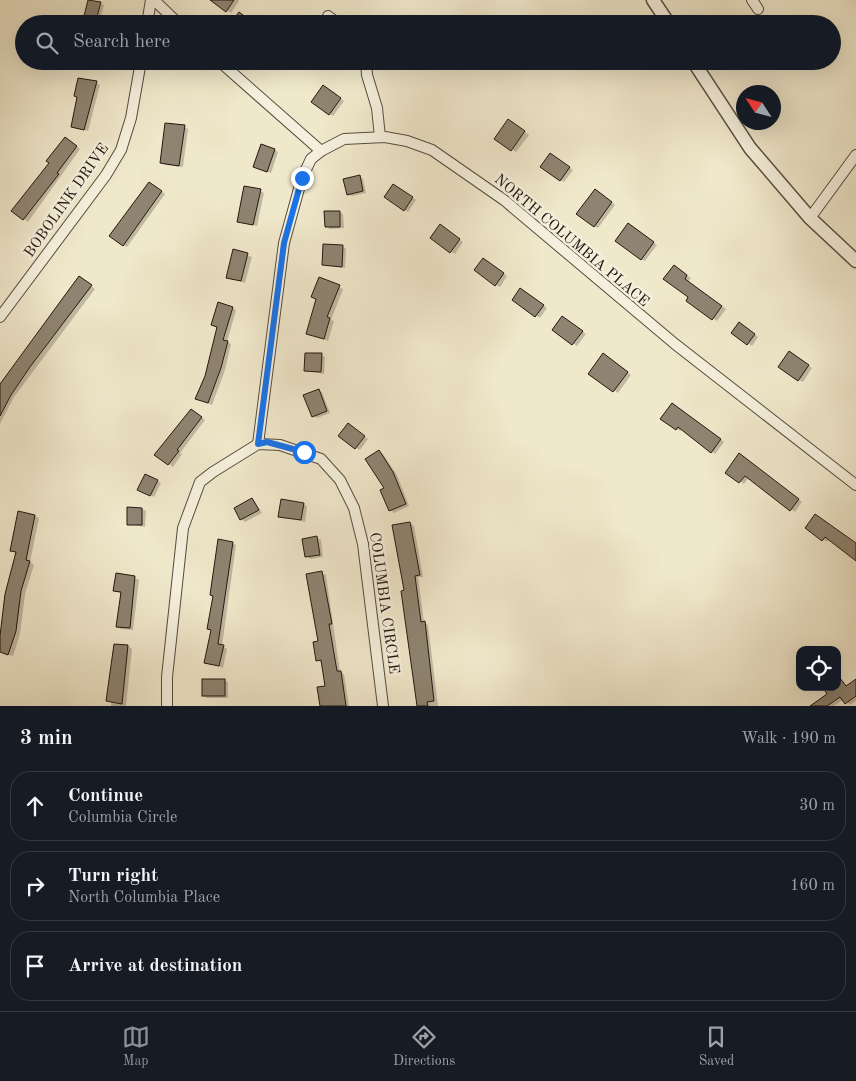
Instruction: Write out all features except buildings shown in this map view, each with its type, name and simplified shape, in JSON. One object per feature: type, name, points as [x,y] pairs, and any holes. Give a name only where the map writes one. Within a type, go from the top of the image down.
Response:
[{"type":"street","points":[[149,15],[153,0],[169,15]]},
{"type":"street","points":[[653,0],[663,15]]},
{"type":"street","points":[[752,0],[758,9]]},
{"type":"street","name":"BOBOLINK DRIVE","points":[[0,317],[106,174],[121,150],[130,118],[138,70]]},
{"type":"street","points":[[229,70],[321,151]]},
{"type":"street","points":[[367,70],[377,108],[380,137]]},
{"type":"street","points":[[700,70],[750,148],[810,218],[856,261]]},
{"type":"street","name":"NORTH COLUMBIA PLACE","points":[[258,444],[284,243],[302,178],[311,159],[321,151],[344,139],[380,137],[408,141],[432,150],[504,200],[675,344],[856,485]]},
{"type":"street","points":[[810,218],[856,155]]},
{"type":"street","points":[[166,706],[167,677],[183,528],[200,482],[212,472],[258,444]]},
{"type":"street","name":"COLUMBIA CIRCLE","points":[[258,444],[280,445],[321,459],[340,480],[351,501],[364,544],[383,706]]},
{"type":"route","points":[[302,178],[292,206],[284,243],[258,444],[267,442],[304,452]]}]
